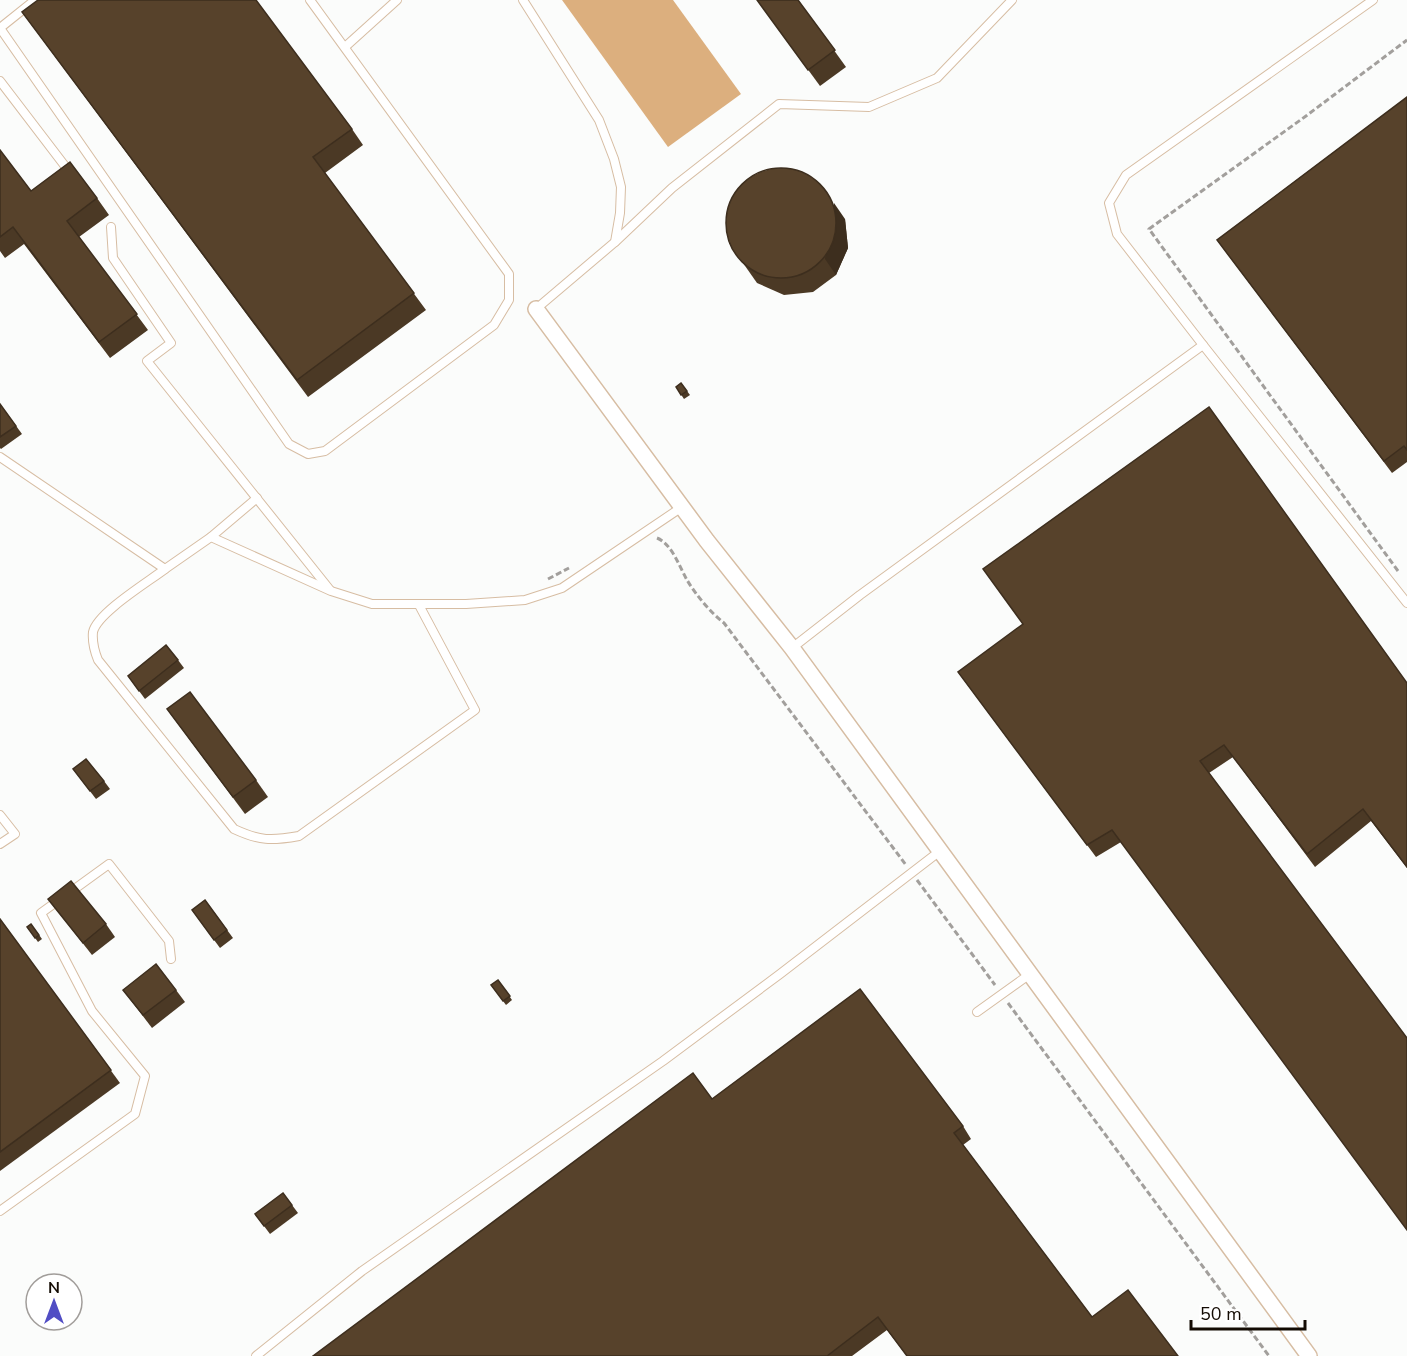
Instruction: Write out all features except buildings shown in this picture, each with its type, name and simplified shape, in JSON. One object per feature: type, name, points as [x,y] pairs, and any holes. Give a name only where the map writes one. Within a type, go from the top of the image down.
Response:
[{"type":"street","points":[[536,309],[682,507],[792,648],[1309,1356]]},
{"type":"lane","points":[[35,0],[0,28],[289,444],[308,454],[325,451],[494,325],[509,300],[509,274],[310,0]]},
{"type":"lane","points":[[345,47],[397,0]]},
{"type":"lane","points":[[523,0],[599,120],[614,159],[621,187],[620,213],[615,242]]},
{"type":"lane","points":[[536,309],[615,242],[672,188],[779,104],[869,107],[937,78],[1012,0]]},
{"type":"lane","points":[[1373,0],[1126,175],[1109,203],[1117,234],[1407,603]]},
{"type":"lane","points":[[0,81],[68,170]]},
{"type":"lane","points":[[111,227],[113,258],[171,343],[147,361],[331,591]]},
{"type":"lane","points":[[792,648],[879,581],[1203,345]]},
{"type":"lane","points":[[0,457],[165,569]]},
{"type":"lane","points":[[257,498],[211,537],[100,616],[93,630],[93,646],[98,660],[234,829],[255,838],[279,840],[298,836],[476,710],[419,605]]},
{"type":"lane","points":[[211,537],[331,591],[372,604],[419,605],[525,600],[562,588],[682,507]]},
{"type":"lane","points":[[0,815],[15,834],[0,844]]},
{"type":"lane","points":[[256,1356],[362,1271],[663,1061],[940,850]]},
{"type":"lane","points":[[0,1211],[135,1114],[145,1076],[92,1011],[42,913],[109,864],[169,941],[171,959]]},
{"type":"lane","points":[[977,1012],[1030,974]]},
{"type":"path","points":[[1400,574],[1149,229],[1407,40]]},
{"type":"path","points":[[649,539],[662,540],[682,567],[693,588],[714,615],[724,623],[912,873],[1269,1356]]},
{"type":"path","points":[[543,582],[572,566],[584,574]]},
{"type":"shaded area","points":[[562,0],[673,0],[741,94],[668,147]]}]
